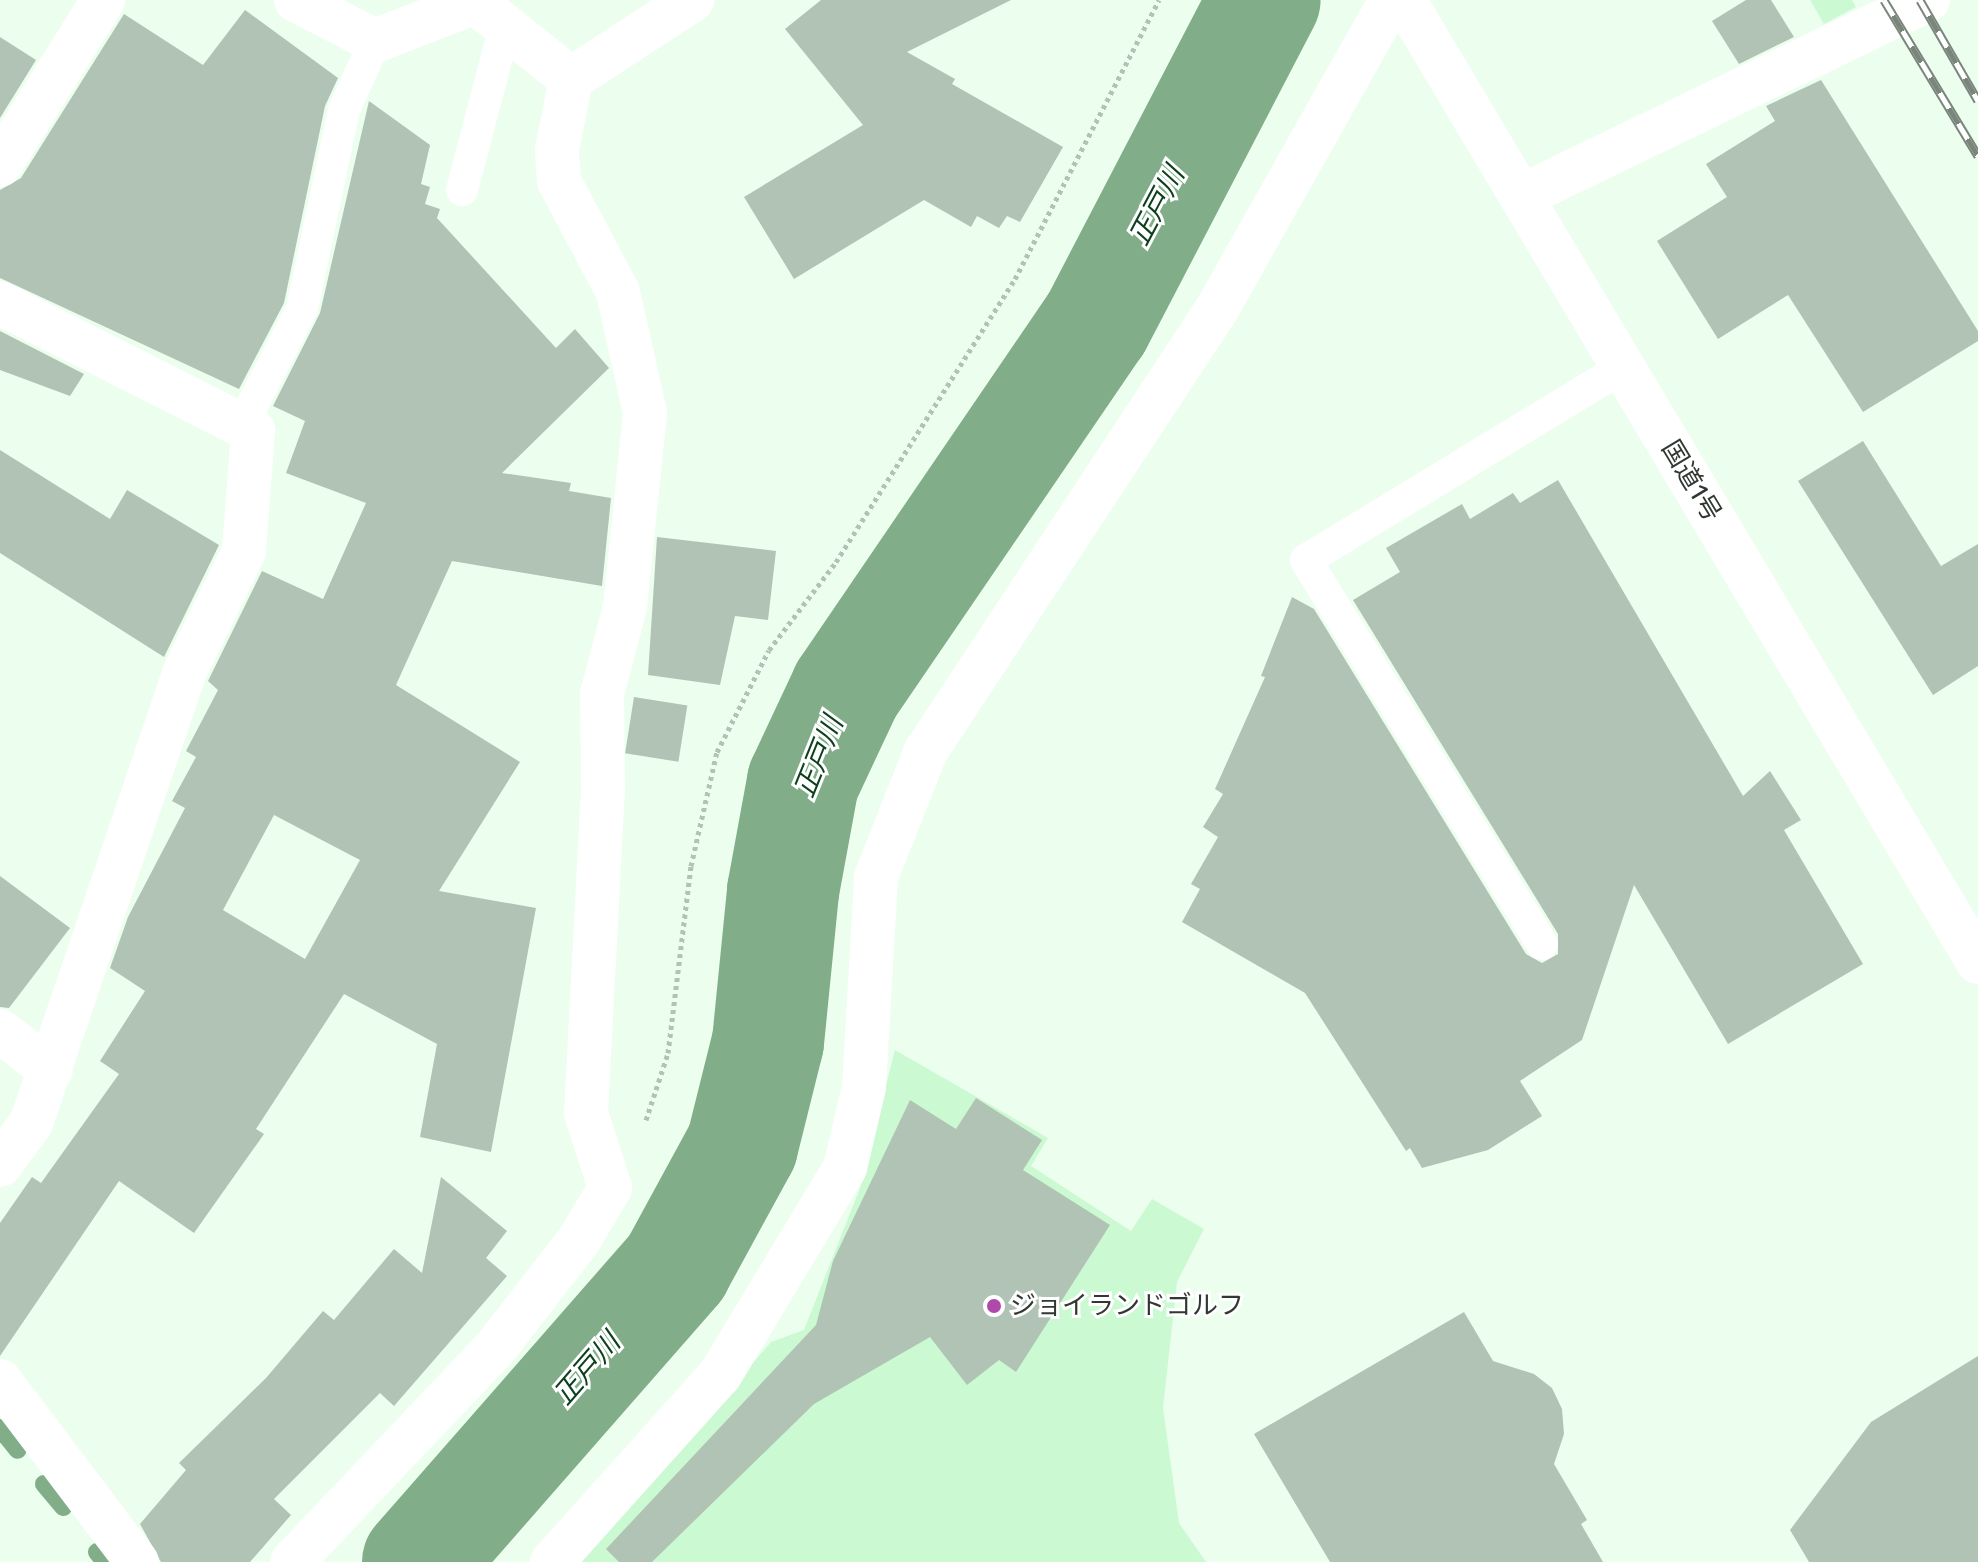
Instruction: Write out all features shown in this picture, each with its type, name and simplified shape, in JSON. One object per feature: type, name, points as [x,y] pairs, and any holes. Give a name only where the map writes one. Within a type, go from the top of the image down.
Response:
[{"type":"main road","points":[[0,165],[103,0]]},
{"type":"main road","points":[[296,0],[375,41],[486,9],[571,79]]},
{"type":"main road","points":[[292,1562],[496,1347],[579,1240],[610,1188],[586,1113],[603,790],[602,694],[625,607],[645,413],[618,292],[559,181],[557,150],[571,79],[692,0]]},
{"type":"main road","points":[[552,1562],[720,1375],[845,1168],[864,1087],[876,877],[926,751],[1217,309],[1391,0]]},
{"type":"main road","name":"国道1号","points":[[1404,0],[1978,962]]},
{"type":"main road","points":[[1522,196],[1928,0]]},
{"type":"main road","points":[[0,303],[253,431],[244,551],[185,671],[31,1123],[0,1165]]},
{"type":"main road","points":[[0,1031],[51,1070]]},
{"type":"main road","points":[[0,1381],[137,1562]]},
{"type":"lane","points":[[462,190],[486,9]]},
{"type":"lane","points":[[242,425],[302,309],[344,110],[375,41]]},
{"type":"lane","points":[[1542,944],[1306,560],[1623,367]]},
{"type":"path","points":[[610,1188],[652,1108],[668,1053],[702,805],[723,739],[769,650],[836,562],[1015,279],[1159,0]]},
{"type":"green space","points":[[1810,0],[1852,0],[1856,7],[1824,24]]},
{"type":"green space","name":"ジョイランドゴルフ","points":[[895,1050],[1048,1138],[1031,1166],[1131,1231],[1152,1199],[1204,1229],[1177,1282],[1163,1408],[1179,1523],[1206,1562],[581,1562],[771,1342],[804,1330],[860,1188]]},
{"type":"building","points":[[821,0],[1011,0],[907,52],[955,79],[952,84],[1063,147],[1020,222],[1007,216],[999,228],[977,216],[971,227],[924,200],[794,279],[744,197],[863,125],[785,29]]},
{"type":"building","points":[[1746,0],[1771,0],[1794,37],[1739,64],[1712,21]]},
{"type":"building","points":[[245,10],[338,78],[325,106],[284,303],[239,389],[0,278],[0,190],[21,178],[124,14],[203,65]]},
{"type":"building","points":[[0,37],[36,60],[0,118]]},
{"type":"building","points":[[1821,80],[1978,331],[1978,341],[1863,412],[1788,295],[1718,339],[1657,241],[1727,197],[1706,164],[1775,121],[1766,106]]},
{"type":"building","points":[[369,101],[430,145],[421,184],[430,187],[425,204],[440,209],[437,218],[556,348],[575,329],[609,368],[502,473],[571,483],[569,491],[611,498],[602,586],[452,561],[396,685],[520,762],[439,891],[536,908],[491,1152],[420,1137],[437,1044],[344,994],[256,1129],[264,1134],[194,1233],[119,1181],[0,1356],[0,1223],[32,1177],[41,1183],[119,1074],[100,1061],[145,991],[110,968],[128,917],[185,808],[172,801],[196,757],[186,751],[218,690],[208,681],[262,571],[323,599],[366,503],[286,473],[305,421],[273,406],[320,313]],"holes":[[[274,815],[360,860],[305,959],[223,910]]]},
{"type":"building","points":[[0,331],[84,374],[70,396],[0,370]]},
{"type":"building","points":[[1863,441],[1941,566],[1978,544],[1978,666],[1933,695],[1798,481]]},
{"type":"building","points":[[0,450],[110,519],[127,490],[219,545],[164,657],[0,553]]},
{"type":"building","points":[[1558,480],[1743,796],[1770,771],[1801,820],[1784,830],[1863,964],[1728,1044],[1634,885],[1582,1040],[1520,1081],[1542,1116],[1488,1150],[1422,1168],[1410,1148],[1406,1151],[1305,993],[1182,922],[1200,889],[1191,884],[1218,837],[1203,827],[1223,794],[1215,789],[1265,677],[1261,676],[1292,597],[1314,609],[1526,954],[1542,963],[1558,954],[1558,934],[1353,600],[1400,572],[1386,548],[1462,504],[1470,519],[1513,493],[1520,503]]},
{"type":"building","points":[[657,537],[776,551],[768,620],[735,616],[720,685],[648,675]]},
{"type":"building","points":[[634,697],[687,705],[678,762],[625,753]]},
{"type":"building","points":[[0,876],[70,928],[9,1008],[0,1007]]},
{"type":"building","points":[[976,1098],[1042,1140],[1023,1170],[1110,1225],[1016,1372],[999,1360],[967,1385],[930,1337],[814,1404],[652,1562],[619,1562],[606,1549],[816,1325],[833,1261],[910,1100],[956,1129]]},
{"type":"building","points":[[441,1177],[507,1231],[486,1258],[507,1276],[394,1406],[380,1393],[274,1499],[291,1515],[250,1562],[161,1562],[140,1524],[186,1470],[179,1463],[266,1378],[323,1311],[334,1320],[394,1249],[422,1273]]},
{"type":"building","points":[[1464,1312],[1493,1361],[1534,1374],[1552,1388],[1562,1409],[1564,1434],[1554,1464],[1587,1520],[1581,1524],[1603,1562],[1330,1562],[1254,1434]]},
{"type":"building","points":[[1978,1356],[1978,1562],[1809,1562],[1790,1530],[1871,1422]]},
{"type":"waterway","name":"正戸川","points":[[418,1562],[676,1267],[742,1146],[768,1042],[783,891],[803,782],[846,690],[1096,324],[1265,0]]},
{"type":"waterway","points":[[0,1428],[18,1450]]},
{"type":"waterway","points":[[44,1484],[63,1507]]},
{"type":"waterway","points":[[97,1552],[105,1562]]},
{"type":"railway","points":[[1884,0],[1978,156]]},
{"type":"railway","points":[[1920,0],[1978,101]]},
{"type":"place","name":"ジョイランドゴルフ","points":[[994,1306]]}]
